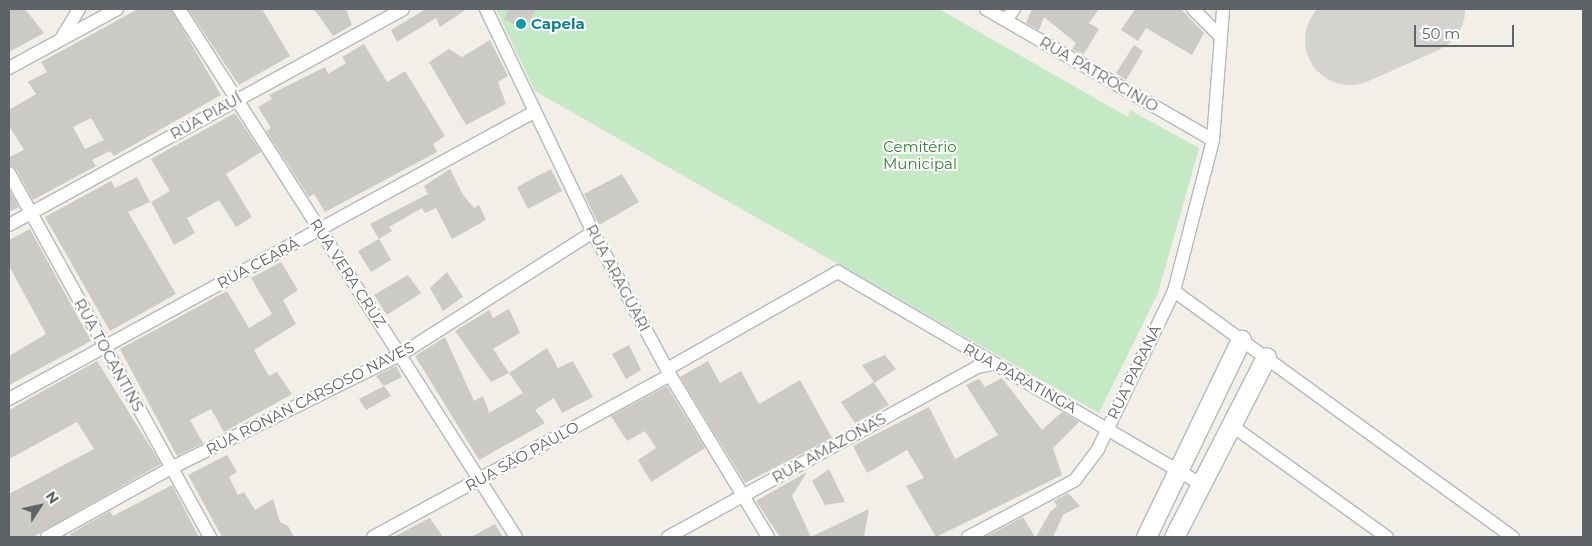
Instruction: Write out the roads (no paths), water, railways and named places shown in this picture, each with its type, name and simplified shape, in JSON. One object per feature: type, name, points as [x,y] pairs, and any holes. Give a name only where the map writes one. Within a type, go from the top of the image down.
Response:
[{"type":"street","points":[[61,40],[79,9]]},
{"type":"street","points":[[9,68],[117,9]]},
{"type":"street","name":"RUA VERA CRUZ","points":[[179,9],[516,537]]},
{"type":"street","name":"RUA PIAUÍ","points":[[9,225],[403,9]]},
{"type":"street","name":"RUA ARAGUARI","points":[[486,9],[592,232],[668,372],[768,537]]},
{"type":"street","name":"RUA PATROCINIO","points":[[986,9],[1213,140]]},
{"type":"street","points":[[1006,20],[1014,9]]},
{"type":"street","points":[[1193,9],[1220,36]]},
{"type":"street","name":"RUA PARANÁ","points":[[968,537],[1074,480],[1090,463],[1174,291],[1213,140],[1223,9]]},
{"type":"street","name":"RUA CEARÁ","points":[[9,399],[534,112]]},
{"type":"street","name":"RUA TOCANTINS","points":[[9,173],[32,212],[103,347],[210,537]]},
{"type":"street","name":"RUA RONAN CARSOSO NAVES","points":[[47,537],[171,468],[400,355],[592,232]]},
{"type":"street","name":"RUA SÃO PAULO","points":[[373,537],[479,480],[838,272]]},
{"type":"street","name":"RUA PARATINGA","points":[[838,272],[992,364],[1108,427],[1201,484]]},
{"type":"street","points":[[1174,291],[1513,537]]},
{"type":"street","points":[[1146,537],[1180,471],[1241,340]]},
{"type":"street","points":[[1175,537],[1266,357]]},
{"type":"street","name":"RUA AMAZONAS","points":[[668,537],[977,367],[992,364]]},
{"type":"street","points":[[1231,425],[1387,537]]},
{"type":"place","name":"Capela","points":[[521,24]]},
{"type":"park label","name":"Cemitério Municipal","points":[[920,154]]}]
